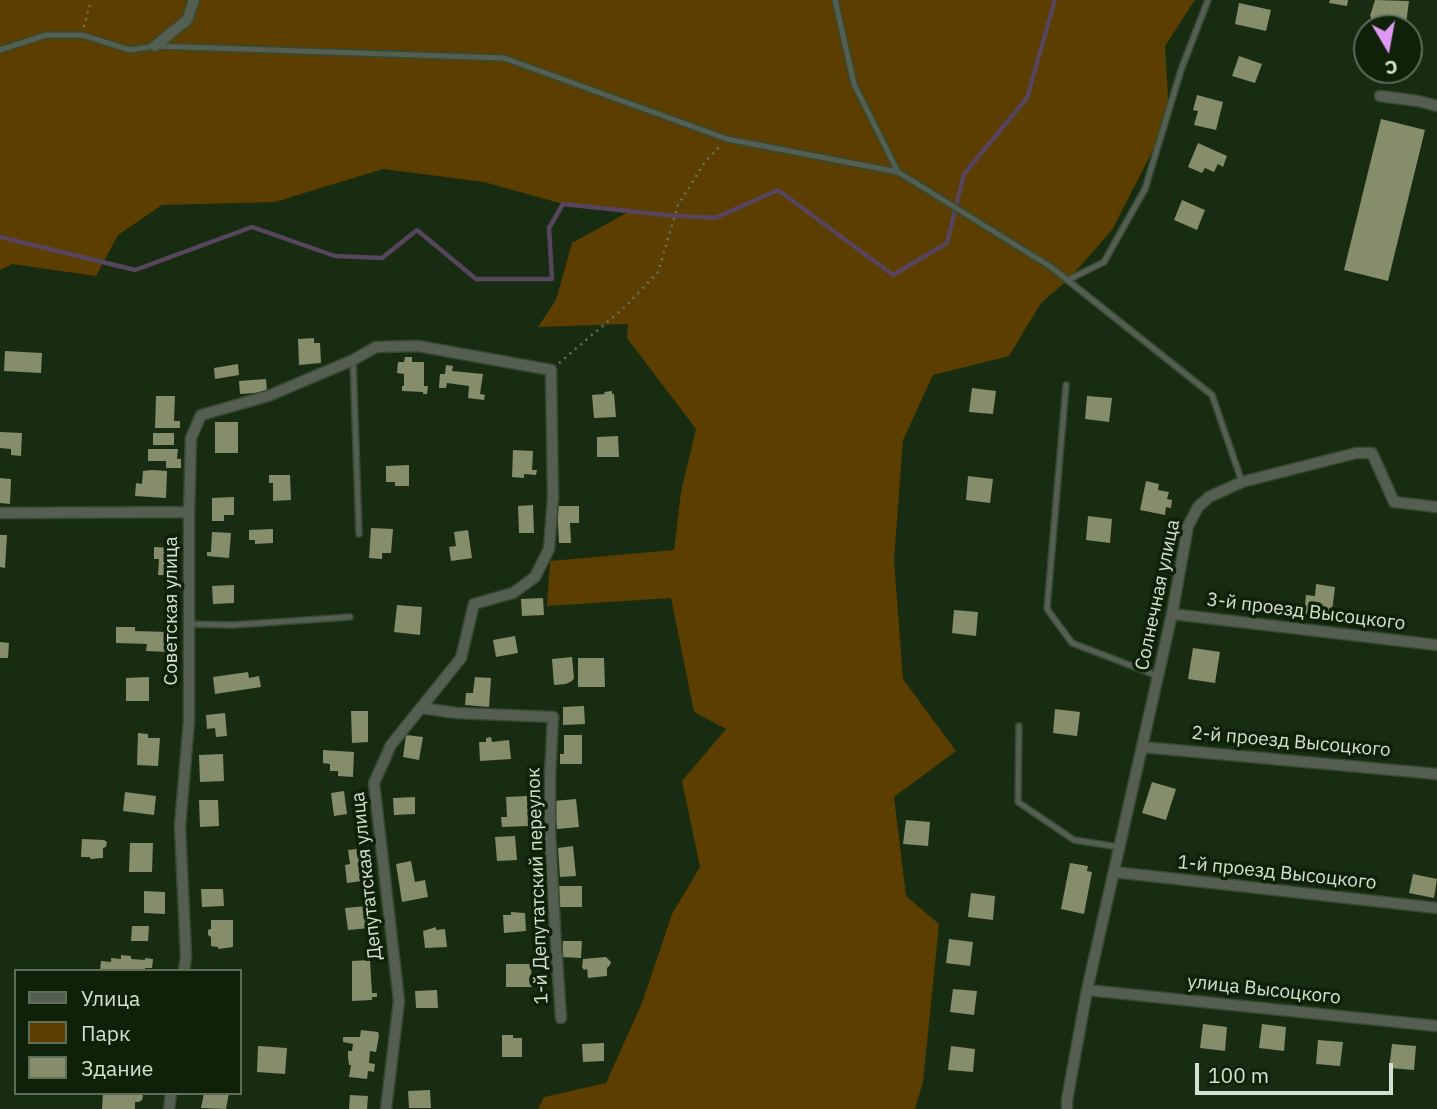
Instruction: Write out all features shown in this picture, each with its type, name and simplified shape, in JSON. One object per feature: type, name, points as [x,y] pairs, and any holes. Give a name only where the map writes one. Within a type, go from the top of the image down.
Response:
[{"type":"street","points":[[155,46],[187,20],[194,0]]},
{"type":"street","points":[[1380,96],[1437,106]]},
{"type":"street","points":[[353,360],[376,347],[418,346],[551,370]]},
{"type":"street","name":"Советская улица","points":[[184,969],[180,826],[189,721],[191,438],[201,415],[268,396],[353,360]]},
{"type":"street","name":"Депутатская улица","points":[[386,1109],[399,1001],[374,783],[391,745],[461,658],[474,604],[513,593],[535,577],[549,549],[553,498],[551,370]]},
{"type":"street","name":"Солнечная улица","points":[[1087,989],[1172,614],[1188,526],[1198,507],[1209,497],[1242,482],[1356,453],[1372,453],[1394,502],[1437,507]]},
{"type":"street","points":[[0,513],[189,512]]},
{"type":"street","name":"3-й проезд Высоцкого","points":[[1172,614],[1437,645]]},
{"type":"street","name":"1-й Депутатский переулок","points":[[421,708],[457,713],[553,717],[550,831],[561,1018]]},
{"type":"street","name":"2-й проезд Высоцкого","points":[[1142,747],[1437,774]]},
{"type":"street","name":"1-й проезд Высоцкого","points":[[1114,872],[1437,908]]},
{"type":"street","points":[[1067,1109],[1087,989]]},
{"type":"street","name":"улица Высоцкого","points":[[1087,989],[1437,1026]]},
{"type":"lane","points":[[835,0],[854,84],[898,172]]},
{"type":"lane","points":[[1068,280],[1104,262],[1145,189],[1181,70],[1208,0]]},
{"type":"lane","points":[[0,50],[46,35],[82,35],[130,50],[155,46],[504,58],[727,139],[898,172],[1051,267],[1212,396],[1242,482]]},
{"type":"lane","points":[[353,360],[359,534]]},
{"type":"lane","points":[[1066,385],[1047,609],[1072,643],[1158,676]]},
{"type":"lane","points":[[189,624],[233,625],[350,617]]},
{"type":"lane","points":[[1019,726],[1018,802],[1074,841],[1119,847]]},
{"type":"path","points":[[82,35],[91,0]]},
{"type":"path","points":[[551,370],[625,307],[658,272],[677,207],[705,162],[727,139]]},
{"type":"green space","points":[[0,0],[1195,0],[1165,46],[1169,114],[1112,230],[1068,280],[1041,303],[1009,356],[933,375],[903,440],[894,560],[903,679],[956,751],[894,797],[906,896],[939,924],[923,1082],[915,1109],[538,1109],[544,1097],[606,1083],[642,1003],[672,914],[700,867],[682,781],[726,729],[694,712],[671,598],[547,606],[550,561],[674,550],[681,492],[696,429],[627,338],[628,324],[538,327],[556,300],[572,243],[630,211],[563,204],[484,182],[383,169],[275,202],[162,205],[118,235],[96,276],[12,264],[0,270]]},
{"type":"building","points":[[1330,0],[1348,0],[1347,6],[1329,3]]},
{"type":"building","points":[[1375,0],[1409,1],[1407,14],[1371,14]]},
{"type":"building","points":[[1239,3],[1271,10],[1266,31],[1235,24]]},
{"type":"building","points":[[1239,56],[1262,64],[1255,83],[1232,76]]},
{"type":"building","points":[[1197,95],[1223,102],[1216,130],[1194,125],[1198,111],[1193,110]]},
{"type":"building","points":[[1381,119],[1425,130],[1388,281],[1344,270]]},
{"type":"building","points":[[1198,143],[1227,156],[1223,167],[1218,164],[1214,172],[1205,168],[1202,173],[1188,167]]},
{"type":"building","points":[[1182,200],[1205,210],[1197,230],[1174,220]]},
{"type":"building","points":[[314,338],[314,343],[320,343],[321,363],[299,365],[298,339]]},
{"type":"building","points":[[5,351],[42,353],[41,373],[4,371]]},
{"type":"building","points":[[405,357],[412,357],[412,362],[424,362],[424,386],[428,386],[427,394],[402,391],[404,374],[397,373],[398,362],[404,362]]},
{"type":"building","points":[[238,364],[239,375],[215,379],[214,368]]},
{"type":"building","points":[[446,365],[453,366],[452,371],[483,374],[480,394],[485,395],[484,400],[468,398],[469,386],[447,383],[446,388],[439,388],[440,374],[445,374]]},
{"type":"building","points":[[266,379],[267,392],[240,394],[239,381]]},
{"type":"building","points":[[972,388],[996,391],[993,414],[969,412]]},
{"type":"building","points":[[612,391],[616,417],[594,418],[592,395]]},
{"type":"building","points":[[156,396],[175,396],[174,421],[180,421],[180,428],[155,428]]},
{"type":"building","points":[[1087,396],[1112,398],[1109,422],[1085,419]]},
{"type":"building","points":[[215,422],[238,422],[238,453],[215,453]]},
{"type":"building","points":[[0,432],[22,433],[21,456],[11,455],[11,449],[0,448]]},
{"type":"building","points":[[153,433],[174,433],[174,445],[153,445]]},
{"type":"building","points":[[618,436],[619,457],[597,457],[597,437]]},
{"type":"building","points":[[148,449],[178,449],[177,459],[181,459],[181,468],[166,468],[166,461],[148,461]]},
{"type":"building","points":[[513,450],[533,451],[532,470],[537,470],[536,475],[512,477]]},
{"type":"building","points":[[409,465],[409,486],[395,486],[395,482],[386,482],[386,466]]},
{"type":"building","points":[[143,471],[167,471],[166,498],[135,496],[136,483],[142,484]]},
{"type":"building","points":[[269,475],[290,475],[291,500],[273,501],[273,483],[269,483]]},
{"type":"building","points":[[968,476],[993,479],[990,503],[966,500]]},
{"type":"building","points":[[0,478],[11,479],[10,504],[0,503]]},
{"type":"building","points":[[1146,481],[1159,484],[1158,490],[1169,492],[1167,499],[1172,500],[1171,508],[1166,507],[1165,515],[1140,510]]},
{"type":"building","points":[[234,497],[234,515],[224,515],[224,521],[212,521],[212,498]]},
{"type":"building","points":[[533,505],[534,533],[519,533],[518,506]]},
{"type":"building","points":[[557,506],[579,506],[579,523],[570,523],[571,543],[559,543]]},
{"type":"building","points":[[1088,516],[1112,519],[1110,543],[1086,540]]},
{"type":"building","points":[[371,528],[393,529],[391,553],[382,553],[382,559],[369,558]]},
{"type":"building","points":[[273,529],[273,543],[255,544],[255,540],[249,540],[249,530]]},
{"type":"building","points":[[468,530],[472,558],[451,561],[449,547],[456,546],[454,532]]},
{"type":"building","points":[[212,532],[231,533],[229,558],[207,556],[207,552],[211,552]]},
{"type":"building","points":[[0,535],[7,535],[5,568],[0,567]]},
{"type":"building","points":[[154,547],[174,548],[174,575],[158,575],[159,559],[154,559]]},
{"type":"building","points":[[1316,584],[1335,587],[1331,619],[1304,615],[1306,595],[1315,596]]},
{"type":"building","points":[[234,585],[234,603],[213,604],[212,586]]},
{"type":"building","points":[[543,598],[544,615],[522,616],[521,599]]},
{"type":"building","points":[[397,605],[422,607],[420,635],[394,632]]},
{"type":"building","points":[[954,610],[978,612],[976,636],[952,633]]},
{"type":"building","points":[[116,627],[135,627],[135,631],[169,632],[173,634],[173,646],[168,646],[168,652],[146,651],[147,644],[116,643]]},
{"type":"building","points":[[515,636],[518,653],[496,657],[493,640]]},
{"type":"building","points":[[0,642],[9,643],[8,658],[0,658]]},
{"type":"building","points":[[1193,648],[1220,652],[1215,683],[1188,679]]},
{"type":"building","points":[[572,657],[574,678],[566,684],[554,685],[552,659]]},
{"type":"building","points":[[578,658],[604,658],[605,687],[578,687]]},
{"type":"building","points":[[248,672],[249,678],[259,676],[261,687],[215,694],[213,677]]},
{"type":"building","points":[[149,677],[149,701],[126,701],[126,678]]},
{"type":"building","points":[[475,677],[491,678],[489,707],[465,705],[466,693],[473,693]]},
{"type":"building","points":[[584,706],[585,724],[563,725],[563,707]]},
{"type":"building","points":[[1055,709],[1080,712],[1077,736],[1053,733]]},
{"type":"building","points":[[351,711],[368,711],[368,742],[352,743]]},
{"type":"building","points":[[225,713],[227,736],[216,737],[215,728],[207,729],[206,715]]},
{"type":"building","points":[[138,733],[148,734],[148,738],[160,738],[158,766],[137,765]]},
{"type":"building","points":[[406,735],[423,737],[419,760],[403,757]]},
{"type":"building","points":[[564,735],[582,735],[582,764],[560,764],[560,754],[564,754]]},
{"type":"building","points":[[491,737],[492,742],[509,740],[511,759],[480,761],[479,742],[486,742],[486,738]]},
{"type":"building","points":[[323,750],[354,752],[353,777],[338,776],[338,771],[330,771],[330,764],[323,763]]},
{"type":"building","points":[[223,754],[224,781],[200,782],[199,755]]},
{"type":"building","points":[[1152,782],[1176,789],[1166,820],[1142,813]]},
{"type":"building","points":[[344,791],[347,814],[334,816],[331,793]]},
{"type":"building","points":[[125,792],[156,796],[154,815],[123,811]]},
{"type":"building","points":[[527,796],[528,826],[502,827],[501,817],[507,817],[506,797]]},
{"type":"building","points":[[415,797],[415,814],[394,815],[393,798]]},
{"type":"building","points":[[576,799],[579,827],[557,829],[554,801]]},
{"type":"building","points":[[199,800],[218,800],[219,826],[200,827]]},
{"type":"building","points":[[906,820],[930,822],[928,846],[903,844]]},
{"type":"building","points":[[515,836],[517,860],[497,861],[495,837]]},
{"type":"building","points":[[82,839],[107,842],[103,848],[103,858],[81,857]]},
{"type":"building","points":[[130,843],[153,843],[152,872],[129,872]]},
{"type":"building","points":[[573,846],[576,876],[560,877],[558,848]]},
{"type":"building","points":[[365,848],[369,880],[347,883],[345,865],[350,864],[348,850]]},
{"type":"building","points":[[411,861],[415,882],[425,880],[428,897],[402,902],[396,864]]},
{"type":"building","points":[[1070,863],[1088,866],[1087,871],[1092,872],[1084,914],[1061,909]]},
{"type":"building","points":[[1413,874],[1437,879],[1434,898],[1409,893]]},
{"type":"building","points":[[557,886],[582,886],[582,907],[557,907]]},
{"type":"building","points":[[201,889],[223,889],[224,906],[202,907]]},
{"type":"building","points":[[144,891],[165,892],[165,914],[144,913]]},
{"type":"building","points":[[971,893],[995,896],[993,920],[968,917]]},
{"type":"building","points":[[367,906],[370,928],[348,930],[345,908]]},
{"type":"building","points":[[511,912],[525,913],[526,931],[504,933],[503,915],[511,915]]},
{"type":"building","points":[[211,920],[233,920],[233,947],[218,949],[211,946],[208,930],[211,929]]},
{"type":"building","points":[[132,926],[149,926],[148,941],[131,941]]},
{"type":"building","points":[[436,927],[436,930],[445,929],[447,947],[425,948],[423,931]]},
{"type":"building","points":[[949,939],[973,942],[970,966],[946,963]]},
{"type":"building","points":[[563,941],[582,941],[581,958],[562,957]]},
{"type":"building","points":[[121,955],[131,956],[131,959],[153,959],[152,968],[100,969],[101,961],[121,959]]},
{"type":"building","points":[[606,957],[611,962],[607,968],[607,976],[588,978],[587,969],[582,967],[583,959]]},
{"type":"building","points":[[370,960],[372,993],[377,993],[377,997],[372,997],[372,1000],[352,1001],[352,961]]},
{"type":"building","points":[[506,964],[531,964],[532,987],[506,987]]},
{"type":"building","points":[[953,989],[977,991],[974,1015],[950,1012]]},
{"type":"building","points":[[437,990],[438,1008],[416,1008],[415,991]]},
{"type":"building","points":[[1203,1024],[1227,1027],[1225,1051],[1200,1048]]},
{"type":"building","points":[[1262,1024],[1286,1027],[1284,1051],[1259,1048]]},
{"type":"building","points":[[361,1030],[378,1032],[379,1036],[376,1052],[370,1051],[369,1063],[375,1064],[374,1072],[368,1071],[367,1079],[349,1077],[351,1065],[348,1051],[352,1051],[353,1044],[343,1042],[343,1037],[360,1037]]},
{"type":"building","points":[[502,1035],[522,1038],[522,1057],[502,1057]]},
{"type":"building","points":[[1318,1040],[1343,1042],[1340,1066],[1316,1064]]},
{"type":"building","points":[[604,1043],[604,1061],[583,1062],[582,1044]]},
{"type":"building","points":[[1392,1044],[1416,1046],[1414,1070],[1389,1068]]},
{"type":"building","points":[[258,1046],[287,1048],[285,1074],[257,1072]]},
{"type":"building","points":[[951,1046],[975,1049],[973,1072],[948,1070]]},
{"type":"building","points":[[430,1090],[431,1108],[409,1108],[408,1091]]},
{"type":"building","points":[[103,1095],[143,1096],[142,1100],[135,1102],[135,1109],[102,1109]]},
{"type":"building","points":[[204,1095],[229,1095],[226,1109],[201,1108]]},
{"type":"building","points":[[350,1095],[368,1096],[367,1109],[349,1109]]},
{"type":"waterway","points":[[0,237],[135,270],[252,227],[335,256],[382,258],[417,230],[476,279],[552,279],[549,228],[563,204],[715,218],[778,190],[893,275],[947,243],[964,174],[1027,98],[1055,0]]}]
